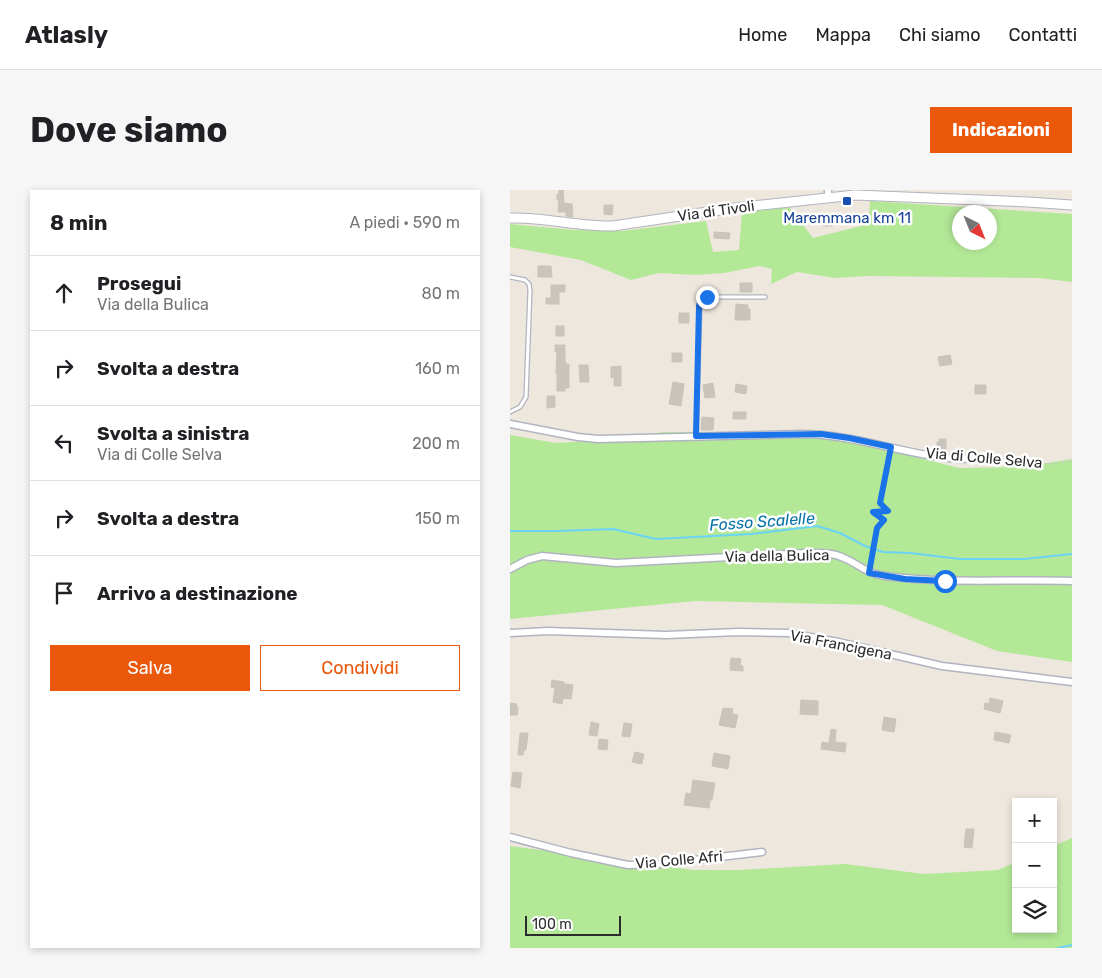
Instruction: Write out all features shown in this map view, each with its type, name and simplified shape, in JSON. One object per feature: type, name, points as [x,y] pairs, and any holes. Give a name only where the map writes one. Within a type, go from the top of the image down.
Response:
[{"type":"main road","name":"Via di Tivoli","points":[[510,218],[543,219],[609,226],[828,194],[870,194],[1072,206]]},
{"type":"street","name":"Via di Colle Selva","points":[[510,424],[593,438],[821,434],[936,456],[964,459]]},
{"type":"street","name":"Via della Bulica","points":[[510,569],[527,560],[542,556],[616,563],[806,552],[827,553],[839,556],[869,573],[890,577],[937,581],[1072,580]]},
{"type":"street","name":"Via Francigena","points":[[510,633],[548,631],[666,635],[749,632],[794,634],[942,666],[1072,682]]},
{"type":"street","name":"Via Colle Afri","points":[[510,836],[571,853],[628,865],[660,864],[762,852]]},
{"type":"lane","points":[[510,277],[525,280],[529,284],[530,290],[526,398],[520,407],[510,412]]},
{"type":"lane","points":[[696,436],[700,301],[709,297],[765,297]]},
{"type":"path","points":[[869,573],[877,528],[884,520],[873,512],[888,511],[880,503],[891,447]]},
{"type":"path","name":"Via di Colle Selva","points":[[964,459],[1051,464],[1072,461]]},
{"type":"green space","points":[[870,201],[952,206],[952,250],[997,250],[997,209],[1072,214],[1072,282],[1039,278],[867,276],[835,278],[797,272],[771,284],[772,269],[760,266],[724,273],[696,275],[659,273],[631,280],[581,260],[510,247],[510,224],[574,230],[622,231],[706,221],[713,252],[739,250],[742,213],[789,207],[813,238],[869,224]]},
{"type":"green space","points":[[664,432],[743,433],[868,441],[908,455],[959,468],[1022,467],[1072,459],[1072,662],[997,651],[882,605],[695,601],[510,619],[510,435],[556,443],[603,440]]},
{"type":"green space","points":[[1072,838],[1072,948],[510,948],[510,846],[693,870],[739,870],[845,864],[924,874],[998,870],[1012,864],[1012,933],[1057,933],[1057,844]]},
{"type":"building","points":[[559,190],[563,190],[564,203],[572,204],[573,217],[566,216],[566,212],[558,212],[559,200],[557,200],[557,194],[559,194]]},
{"type":"building","points":[[604,205],[613,205],[612,215],[604,214]]},
{"type":"building","points":[[823,214],[832,214],[832,226],[823,226]]},
{"type":"building","points":[[714,232],[730,233],[729,239],[714,238]]},
{"type":"building","points":[[538,266],[551,266],[552,277],[538,277]]},
{"type":"building","points":[[740,283],[752,283],[752,292],[740,292]]},
{"type":"building","points":[[551,285],[565,285],[565,292],[559,292],[559,304],[546,304],[546,298],[551,298]]},
{"type":"building","points":[[736,304],[748,305],[750,320],[735,320]]},
{"type":"building","points":[[679,313],[689,313],[689,323],[679,323]]},
{"type":"building","points":[[556,326],[564,326],[564,336],[556,336]]},
{"type":"building","points":[[555,345],[565,345],[565,360],[566,364],[569,364],[569,388],[565,388],[565,391],[557,391],[557,352],[555,352]]},
{"type":"building","points":[[672,353],[682,353],[682,362],[672,362]]},
{"type":"building","points":[[950,355],[952,364],[940,366],[938,357]]},
{"type":"building","points":[[579,365],[588,365],[589,382],[580,382]]},
{"type":"building","points":[[621,366],[621,386],[614,386],[614,377],[611,378],[611,367]]},
{"type":"building","points":[[673,382],[684,384],[681,406],[669,404]]},
{"type":"building","points":[[713,383],[715,397],[705,398],[703,385]]},
{"type":"building","points":[[736,384],[747,386],[746,394],[735,392]]},
{"type":"building","points":[[975,385],[986,385],[986,394],[975,394]]},
{"type":"building","points":[[547,396],[555,396],[555,407],[547,408]]},
{"type":"building","points":[[733,412],[746,412],[746,419],[733,419]]},
{"type":"building","points":[[702,417],[714,418],[713,430],[701,430]]},
{"type":"building","points":[[939,439],[946,439],[946,451],[937,451]]},
{"type":"building","points":[[731,658],[741,659],[740,665],[743,666],[743,671],[730,670]]},
{"type":"building","points":[[552,680],[573,685],[571,699],[563,698],[562,704],[553,702],[555,688],[551,687]]},
{"type":"building","points":[[990,698],[1003,701],[1000,713],[984,709],[985,703],[989,704]]},
{"type":"building","points":[[801,700],[818,701],[818,715],[800,714]]},
{"type":"building","points":[[510,703],[517,704],[517,715],[510,715]]},
{"type":"building","points":[[723,708],[733,709],[732,714],[738,715],[735,728],[719,725]]},
{"type":"building","points":[[884,717],[896,719],[894,732],[882,730]]},
{"type":"building","points":[[591,722],[599,724],[597,736],[589,735]]},
{"type":"building","points":[[624,723],[632,724],[630,737],[622,736]]},
{"type":"building","points":[[831,729],[836,730],[835,742],[846,743],[845,752],[821,749],[822,742],[829,743]]},
{"type":"building","points":[[995,732],[1011,735],[1009,743],[994,740]]},
{"type":"building","points":[[520,733],[528,733],[526,750],[524,750],[523,755],[518,755]]},
{"type":"building","points":[[599,739],[608,740],[607,750],[598,749]]},
{"type":"building","points":[[635,752],[644,754],[642,764],[632,762]]},
{"type":"building","points":[[714,753],[730,756],[728,769],[712,766]]},
{"type":"building","points":[[513,772],[522,773],[520,788],[511,786]]},
{"type":"building","points":[[693,780],[715,783],[709,808],[684,805],[686,793],[691,794]]},
{"type":"building","points":[[966,829],[974,829],[972,848],[964,847]]},
{"type":"waterway","name":"Fosso Scalelle","points":[[510,531],[613,529],[656,539],[751,534],[817,526],[840,533],[865,546],[883,552],[960,559],[1024,559],[1072,554]]},
{"type":"waterway","points":[[1058,948],[1072,945]]},
{"type":"place","name":"Maremmana km 11","points":[[847,201]]},
{"type":"route","points":[[707,297],[699,303],[696,436],[821,434],[891,447],[880,503],[888,511],[873,512],[884,520],[877,528],[869,573],[905,579],[945,581]]}]
